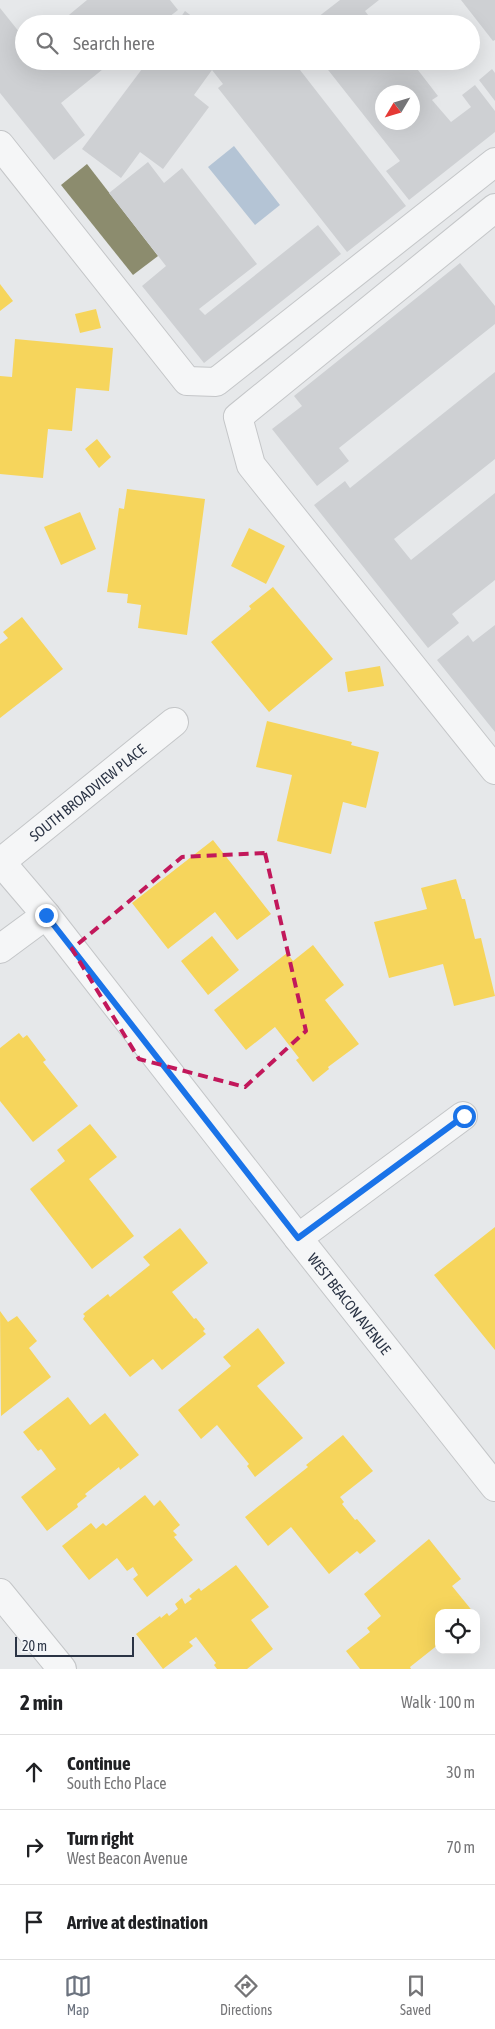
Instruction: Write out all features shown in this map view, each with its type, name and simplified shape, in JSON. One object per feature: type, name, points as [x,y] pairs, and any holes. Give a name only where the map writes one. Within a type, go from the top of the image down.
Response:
[{"type":"street","points":[[0,145],[187,381],[196,382],[216,382],[495,162]]},
{"type":"street","points":[[495,208],[238,417],[251,465],[495,770]]},
{"type":"street","name":"SOUTH BROADVIEW PLACE","points":[[0,862],[174,722]]},
{"type":"street","name":"WEST BEACON AVENUE","points":[[0,862],[46,915],[495,1487]]},
{"type":"street","points":[[0,949],[46,915]]},
{"type":"street","points":[[298,1238],[464,1116]]},
{"type":"street","points":[[0,1593],[62,1669]]},
{"type":"highlighted area","points":[[265,853],[306,1031],[245,1087],[139,1059],[72,949],[182,857]]},
{"type":"water","points":[[234,146],[280,205],[255,225],[208,167]]},
{"type":"building: Homes","points":[[0,284],[13,301],[0,311]]},
{"type":"building: Homes","points":[[96,309],[101,328],[80,333],[75,314]]},
{"type":"building: Homes","points":[[15,339],[113,348],[109,391],[76,388],[72,431],[48,429],[43,478],[0,474],[0,376],[12,377]]},
{"type":"building: Homes","points":[[97,439],[111,457],[99,468],[85,449]]},
{"type":"building: Homes","points":[[127,489],[205,499],[187,635],[138,628],[141,605],[127,603],[128,594],[107,592],[119,508],[124,509]]},
{"type":"building: Homes","points":[[80,512],[96,549],[61,565],[44,527]]},
{"type":"building: Homes","points":[[249,528],[285,546],[266,584],[231,566]]},
{"type":"building: Homes","points":[[273,587],[333,659],[269,712],[211,642],[251,609],[249,606]]},
{"type":"building: Homes","points":[[22,617],[63,669],[0,718],[0,644],[8,638],[3,632]]},
{"type":"building: Homes","points":[[380,666],[384,686],[348,692],[345,672]]},
{"type":"building: Homes","points":[[267,721],[352,742],[351,745],[379,752],[366,808],[343,802],[331,854],[277,841],[292,775],[256,767]]},
{"type":"building: Homes","points":[[213,840],[271,914],[237,940],[215,912],[168,949],[132,903]]},
{"type":"building: Homes","points":[[456,879],[462,899],[465,899],[475,939],[481,938],[495,996],[454,1006],[443,964],[389,978],[374,922],[427,909],[421,888]]},
{"type":"building: Homes","points":[[212,936],[239,970],[208,995],[181,961]]},
{"type":"building: Homes","points":[[313,945],[344,985],[325,1000],[359,1044],[328,1067],[329,1069],[313,1082],[296,1060],[299,1058],[275,1027],[246,1050],[214,1010],[287,953],[293,961]]},
{"type":"building: Homes","points":[[19,1033],[23,1038],[27,1035],[46,1060],[43,1062],[78,1106],[33,1142],[0,1101],[0,1048]]},
{"type":"building: Homes","points":[[90,1124],[117,1157],[89,1179],[134,1236],[92,1269],[30,1189],[65,1161],[57,1150]]},
{"type":"building: Homes","points":[[495,1227],[495,1350],[434,1275]]},
{"type":"building: Homes","points":[[180,1228],[208,1263],[172,1292],[194,1319],[196,1318],[205,1329],[203,1331],[206,1334],[162,1370],[153,1359],[130,1377],[83,1319],[85,1316],[83,1314],[108,1294],[110,1297],[150,1265],[143,1257]]},
{"type":"building: Homes","points":[[0,1311],[8,1322],[17,1316],[37,1341],[29,1348],[51,1377],[1,1416]]},
{"type":"building: Homes","points":[[258,1328],[285,1363],[257,1386],[303,1438],[255,1477],[247,1466],[249,1464],[217,1425],[201,1439],[178,1410],[231,1366],[223,1357]]},
{"type":"building: Homes","points":[[68,1397],[90,1425],[105,1413],[139,1455],[120,1470],[119,1467],[85,1494],[87,1496],[77,1504],[78,1507],[47,1531],[21,1497],[56,1469],[41,1449],[38,1451],[23,1432]]},
{"type":"building: Homes","points":[[343,1435],[373,1471],[340,1497],[344,1502],[342,1504],[376,1541],[360,1554],[357,1551],[329,1574],[291,1527],[268,1546],[245,1517],[308,1467],[306,1465]]},
{"type":"building: Homes","points":[[145,1495],[154,1506],[160,1500],[180,1525],[173,1531],[177,1535],[174,1537],[193,1560],[147,1597],[133,1579],[138,1575],[133,1567],[127,1571],[117,1558],[89,1580],[62,1546],[91,1523],[96,1529],[103,1523],[106,1526]]},
{"type":"building: Homes","points":[[429,1539],[461,1579],[452,1586],[471,1609],[435,1609],[435,1647],[410,1667],[411,1669],[360,1669],[346,1651],[370,1632],[367,1628],[381,1616],[364,1594]]},
{"type":"building: Homes","points":[[236,1565],[269,1607],[251,1620],[273,1649],[247,1669],[217,1669],[214,1665],[216,1663],[196,1637],[189,1642],[193,1646],[163,1669],[136,1634],[160,1616],[161,1618],[167,1613],[169,1616],[178,1609],[175,1604],[182,1598],[185,1604],[192,1599],[189,1596],[199,1588],[201,1591]]},
{"type":"building: Industry","points":[[87,164],[158,256],[133,275],[61,185]]},
{"type":"building: Other","points":[[87,0],[170,0],[178,10],[172,15],[69,15]]},
{"type":"building: Other","points":[[340,0],[379,0],[365,11],[368,15],[321,15]]},
{"type":"building: Other","points":[[461,0],[495,0],[495,40],[493,41],[480,24],[480,15],[473,15]]},
{"type":"building: Other","points":[[0,8],[15,27],[15,70],[102,70],[61,103],[85,135],[54,160],[0,93]]},
{"type":"building: Other","points":[[185,11],[190,15],[182,15]]},
{"type":"building: Other","points":[[492,69],[495,73],[495,101],[479,80]]},
{"type":"building: Other","points":[[141,70],[212,70],[194,95],[209,107],[163,169],[140,152],[121,178],[82,149]]},
{"type":"building: Other","points":[[212,70],[300,70],[406,206],[347,252],[218,88],[223,84]]},
{"type":"building: Other","points":[[328,70],[418,70],[438,96],[432,100],[451,122],[471,107],[462,95],[475,85],[495,111],[495,132],[409,200],[386,171],[400,161],[376,130],[420,130],[420,85],[375,85],[375,129]]},
{"type":"building: Other","points":[[148,162],[164,183],[182,168],[257,264],[199,309],[205,315],[318,225],[341,254],[204,363],[142,286],[166,266],[109,193]]},
{"type":"building: Other","points":[[460,263],[495,306],[495,324],[339,448],[349,461],[317,486],[272,429],[302,406],[294,396]]},
{"type":"building: Other","points":[[495,372],[495,459],[394,539],[411,560],[495,493],[495,580],[452,614],[459,623],[428,648],[314,505],[345,481],[350,488]]},
{"type":"building: Other","points":[[495,625],[495,732],[437,660],[468,635],[473,642]]},
{"type":"route","points":[[46,915],[298,1238],[464,1116]]}]
